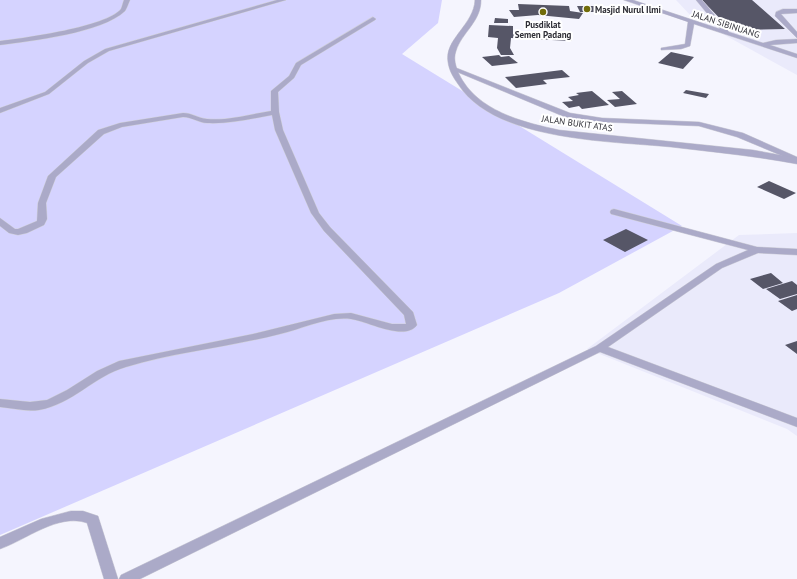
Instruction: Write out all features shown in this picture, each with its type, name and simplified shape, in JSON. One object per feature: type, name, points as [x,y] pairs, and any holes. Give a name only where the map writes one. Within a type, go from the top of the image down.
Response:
[{"type":"street","points":[[452,68],[452,50],[473,20],[478,0]]},
{"type":"street","name":"JALAN BUKIT ATAS","points":[[452,68],[464,88],[480,104],[505,118],[536,128],[574,135],[770,155],[797,160]]},
{"type":"lane","points":[[0,43],[100,23],[121,13],[127,6],[127,0]]},
{"type":"lane","points":[[0,111],[47,93],[86,62],[108,50],[162,33],[284,0]]},
{"type":"lane","name":"JALAN SIBINUANG","points":[[627,0],[797,56]]},
{"type":"lane","points":[[699,0],[727,33]]},
{"type":"lane","points":[[797,10],[778,13],[778,16],[797,36]]},
{"type":"lane","points":[[0,402],[34,406],[48,404],[58,400],[111,368],[250,338],[337,317],[352,316],[400,329],[410,327],[412,325],[408,314],[328,229],[316,214],[279,130],[275,112],[274,91],[292,77],[298,64],[373,19]]},
{"type":"lane","points":[[664,48],[688,45],[691,21]]},
{"type":"lane","points":[[762,45],[776,42],[797,41]]},
{"type":"lane","points":[[452,68],[568,115],[602,120],[684,122],[705,125],[740,135],[797,160]]},
{"type":"lane","points":[[0,222],[12,231],[18,232],[31,229],[42,223],[42,203],[52,176],[106,129],[120,125],[187,114],[202,121],[227,121],[275,112]]},
{"type":"lane","points":[[614,212],[757,250],[797,252]]},
{"type":"lane","points":[[126,579],[600,348],[719,266],[757,250]]},
{"type":"lane","points":[[600,348],[797,423]]},
{"type":"lane","points":[[0,543],[59,518],[70,515],[86,516],[93,520],[111,579]]},
{"type":"shaded area","points":[[0,0],[442,0],[438,23],[402,54],[682,226],[559,293],[0,535]]},
{"type":"shaded area","points":[[676,0],[797,0],[797,75],[692,17]]},
{"type":"shaded area","points":[[797,233],[797,436],[787,429],[587,349],[739,235]]},
{"type":"building","points":[[702,0],[752,0],[785,29],[731,30]]},
{"type":"building","name":"Pusdiklat Semen Padang","points":[[518,4],[569,6],[570,11],[583,13],[579,19],[538,15],[514,17],[509,10],[519,10]]},
{"type":"building","name":"Masjid Nurul Ilmi","points":[[577,6],[596,6],[597,12],[580,12]]},
{"type":"building","points":[[495,18],[508,19],[508,23],[494,23]]},
{"type":"building","points":[[489,25],[513,26],[513,34],[572,37],[572,41],[511,38],[510,48],[514,55],[501,55],[497,48],[498,38],[488,37]]},
{"type":"building","points":[[671,52],[694,57],[683,69],[658,63]]},
{"type":"building","points":[[499,55],[501,57],[509,56],[518,63],[492,66],[482,57]]},
{"type":"building","points":[[562,70],[570,77],[543,80],[547,84],[516,88],[505,77]]},
{"type":"building","points":[[686,90],[709,94],[706,98],[683,93]]},
{"type":"building","points":[[592,91],[609,105],[582,109],[579,106],[569,108],[562,102],[573,101],[568,97],[579,95],[576,93]]},
{"type":"building","points":[[622,91],[637,104],[615,107],[607,100],[620,99],[612,92]]},
{"type":"building","points":[[769,181],[796,193],[784,199],[757,187]]},
{"type":"building","points":[[626,229],[648,240],[625,252],[603,240]]},
{"type":"building","points":[[771,273],[783,283],[763,289],[750,279]]},
{"type":"building","points":[[792,281],[797,285],[797,294],[780,299],[766,289]]},
{"type":"building","points":[[797,295],[797,309],[792,311],[778,301]]},
{"type":"building","points":[[797,341],[797,354],[785,345]]},
{"type":"place","name":"Masjid Nurul Ilmi","points":[[587,9]]},
{"type":"place","name":"Pusdiklat Semen Padang","points":[[543,12]]}]
